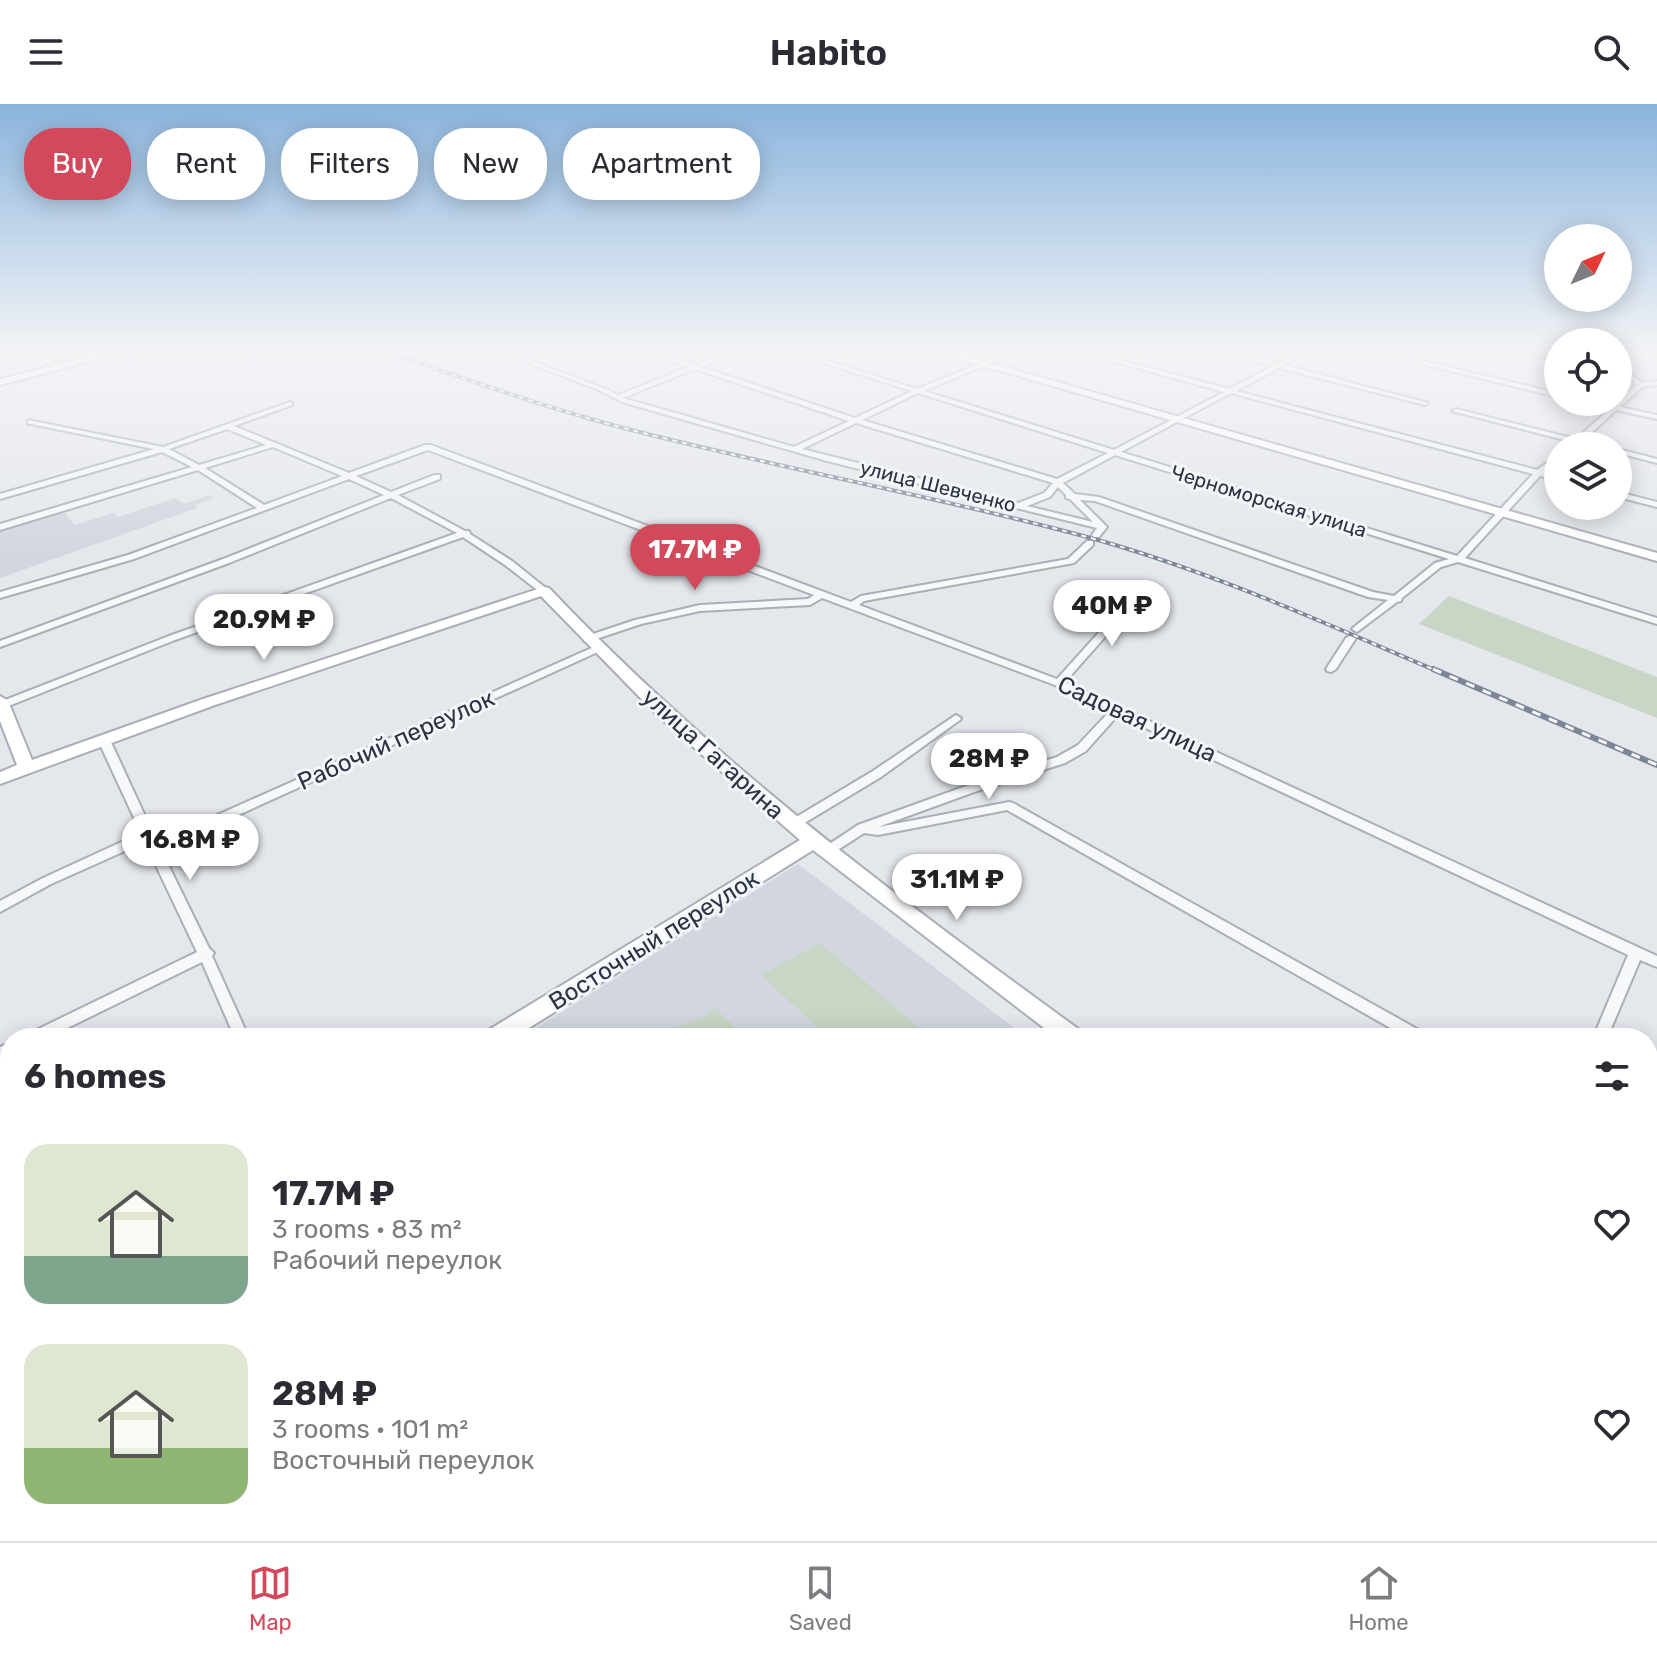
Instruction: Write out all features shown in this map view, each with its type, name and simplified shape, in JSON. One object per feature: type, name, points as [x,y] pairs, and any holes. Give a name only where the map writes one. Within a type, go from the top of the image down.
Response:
[{"type":"street","points":[[0,497],[163,449],[253,418]]},
{"type":"street","name":"улица Шевченко","points":[[683,418],[1019,506],[1097,535]]},
{"type":"street","points":[[848,418],[1058,482],[1097,535],[1071,561],[861,599],[851,606]]},
{"type":"street","points":[[795,449],[858,418]]},
{"type":"street","name":"Черноморская улица","points":[[1004,418],[1657,621]]},
{"type":"street","points":[[1168,418],[1657,557]]},
{"type":"street","points":[[1019,506],[1047,495],[1058,482],[1183,418]]},
{"type":"street","points":[[1328,418],[1544,474]]},
{"type":"street","points":[[1481,418],[1544,435]]},
{"type":"street","points":[[1588,432],[1603,418]]},
{"type":"street","points":[[31,422],[163,449],[200,468],[263,508]]},
{"type":"street","name":"улица Гагарина","points":[[229,427],[352,475],[466,533],[507,559],[544,591],[592,644],[792,825],[1055,1028]]},
{"type":"street","points":[[0,527],[273,445]]},
{"type":"street","name":"Садовая улица","points":[[352,475],[428,447],[467,461],[1059,683],[1657,962]]},
{"type":"street","points":[[1632,455],[1657,461]]},
{"type":"street","points":[[1331,669],[1354,634],[1438,565],[1459,559],[1544,468]]},
{"type":"street","points":[[0,595],[131,557],[352,475]]},
{"type":"street","points":[[0,644],[395,496],[437,477]]},
{"type":"street","points":[[1069,496],[1096,499],[1371,595],[1398,599]]},
{"type":"street","points":[[1632,498],[1657,505]]},
{"type":"street","points":[[27,768],[1,703],[466,533]]},
{"type":"street","points":[[0,778],[544,591]]},
{"type":"street","points":[[1059,683],[1140,592]]},
{"type":"street","name":"Рабочий переулок","points":[[0,907],[47,881],[149,842],[638,622],[700,608],[810,602],[820,595]]},
{"type":"street","points":[[1371,595],[1379,614]]},
{"type":"street","name":"Восточный переулок","points":[[512,1028],[820,846],[970,789],[1061,760],[1082,748],[1117,709]]},
{"type":"street","points":[[792,825],[877,774],[956,718]]},
{"type":"street","points":[[104,740],[149,842],[207,953],[238,1028]]},
{"type":"street","points":[[862,828],[878,831],[1009,806],[1403,1028]]},
{"type":"street","points":[[1604,1028],[1636,952]]},
{"type":"street","points":[[53,1028],[207,953]]},
{"type":"shaded area","points":[[210,495],[214,498],[195,505],[197,508],[0,578],[0,530],[64,512],[75,525],[113,513],[118,517],[175,498],[184,504]]},
{"type":"shaded area","points":[[798,864],[1014,1028],[536,1028]]},
{"type":"green space","points":[[1449,596],[1657,677],[1657,718],[1419,624]]},
{"type":"green space","points":[[820,943],[919,1028],[818,1028],[761,975]]},
{"type":"green space","points":[[715,1008],[736,1028],[674,1028],[704,1017]]},
{"type":"railway","points":[[589,418],[734,455],[970,508],[1132,550],[1264,598],[1437,671]]},
{"type":"railway","points":[[1433,669],[1657,765]]}]
